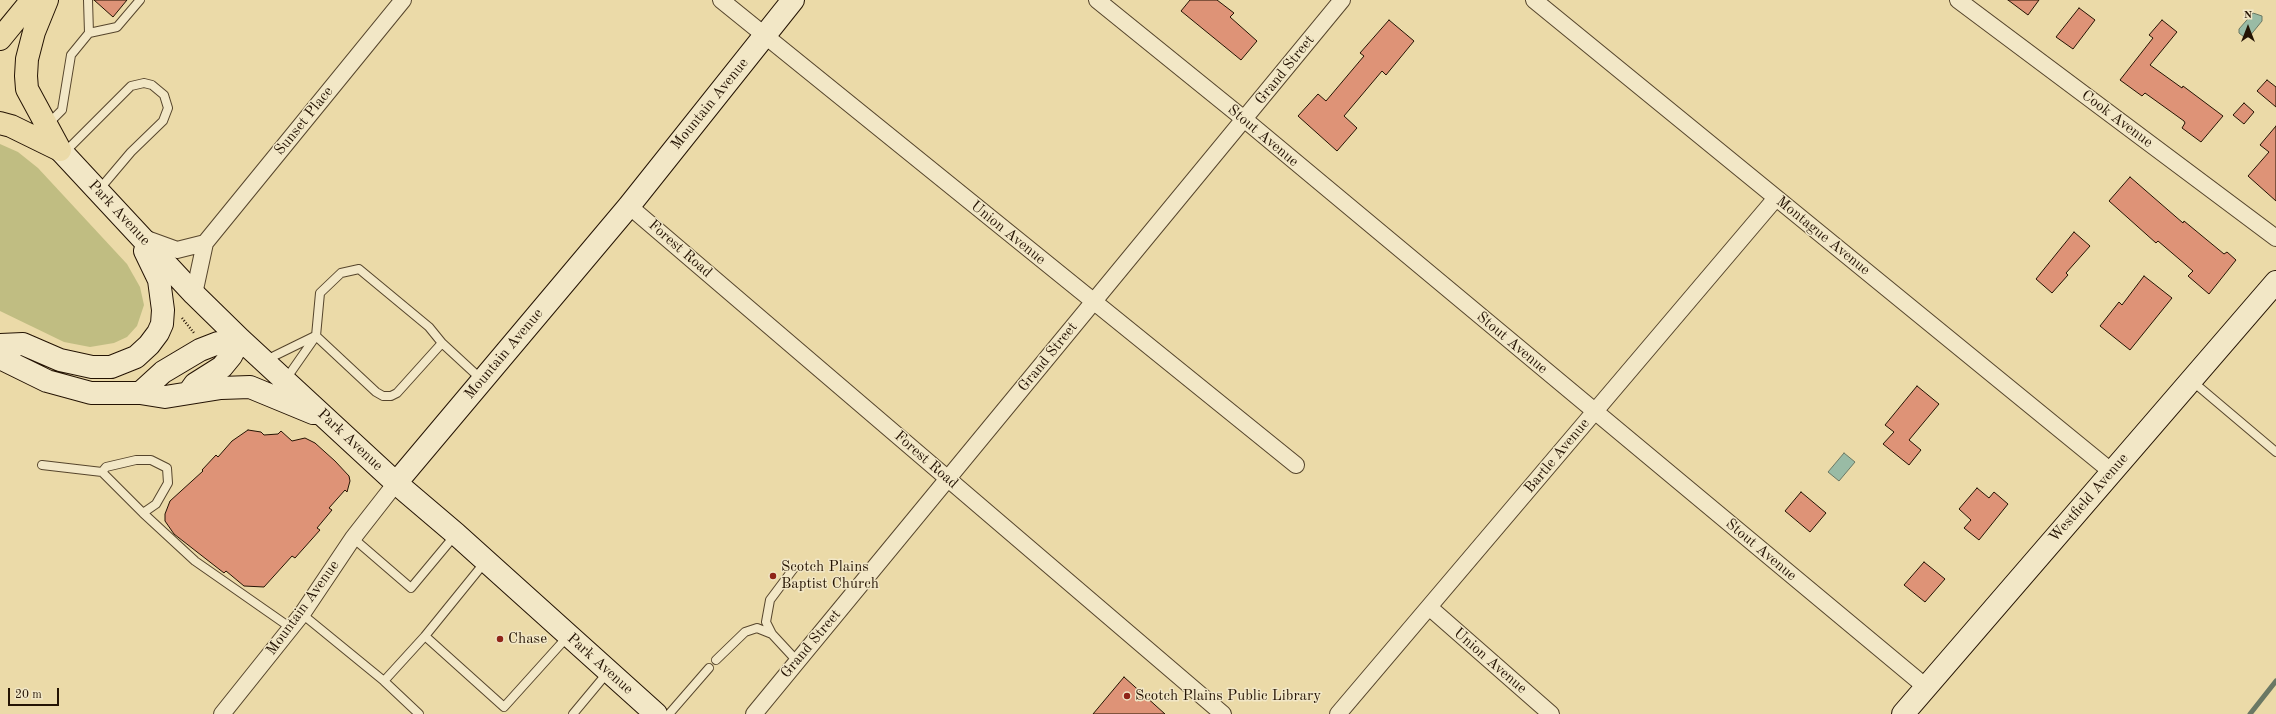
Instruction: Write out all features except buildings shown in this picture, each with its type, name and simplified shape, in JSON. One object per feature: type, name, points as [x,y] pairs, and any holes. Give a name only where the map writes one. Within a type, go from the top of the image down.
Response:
[{"type":"highway","points":[[0,39],[32,0]]},
{"type":"highway","points":[[47,0],[34,32],[27,59],[27,89],[62,151]]},
{"type":"highway","points":[[0,123],[12,126],[62,151]]},
{"type":"main road","name":"Mountain Avenue","points":[[396,483],[629,206],[793,0]]},
{"type":"main road","name":"Park Avenue","points":[[62,151],[138,235],[194,294],[240,339],[396,483],[456,534],[609,672],[647,711]]},
{"type":"main road","points":[[0,345],[23,344],[60,360],[92,367],[111,367],[136,357],[149,346],[158,333],[162,324],[163,310],[159,280],[138,235]]},
{"type":"main road","name":"Westfield Avenue","points":[[1903,714],[2276,282]]},
{"type":"main road","points":[[190,391],[195,384],[222,367],[231,356],[240,339]]},
{"type":"main road","points":[[140,393],[163,372],[200,350],[218,343],[240,339]]},
{"type":"main road","points":[[0,358],[47,381],[70,388],[105,394],[140,393],[165,397],[190,391],[198,393],[221,388],[250,387],[330,421]]},
{"type":"street","name":"Sunset Place","points":[[194,294],[205,243],[403,0]]},
{"type":"street","name":"Union Avenue","points":[[721,0],[764,37],[1296,465]]},
{"type":"street","name":"Stout Avenue","points":[[1097,0],[1244,119],[1926,687]]},
{"type":"street","name":"Grand Street","points":[[754,714],[1342,0]]},
{"type":"street","name":"Montague Avenue","points":[[1534,0],[2112,472]]},
{"type":"street","name":"Cook Avenue","points":[[1966,2],[2276,238]]},
{"type":"street","name":"Bartle Avenue","points":[[1338,714],[1776,198]]},
{"type":"street","name":"Forest Road","points":[[629,206],[1223,714]]},
{"type":"street","points":[[138,235],[177,250],[205,243]]},
{"type":"street","name":"Mountain Avenue","points":[[222,714],[302,614],[353,538],[396,483]]},
{"type":"street","name":"Union Avenue","points":[[1429,607],[1551,714]]},
{"type":"lane","points":[[88,0],[89,33]]},
{"type":"lane","points":[[48,125],[62,110],[71,55],[89,33],[117,27],[140,0]]},
{"type":"lane","points":[[62,151],[131,86],[138,83],[152,85],[164,95],[168,108],[163,121],[131,152],[98,191]]},
{"type":"lane","points":[[286,380],[316,336],[320,293],[341,272],[358,269],[429,327],[442,344],[482,380]]},
{"type":"lane","points":[[316,336],[376,392],[387,396],[397,393],[442,344]]},
{"type":"lane","points":[[264,361],[316,336]]},
{"type":"lane","points":[[2191,380],[2276,452]]},
{"type":"lane","points":[[102,472],[106,467],[136,460],[151,460],[167,468],[168,483],[156,504],[143,513]]},
{"type":"lane","points":[[42,465],[102,472],[143,513],[195,561],[291,628]]},
{"type":"lane","points":[[353,538],[411,588],[456,534]]},
{"type":"lane","points":[[384,681],[425,636],[486,561]]},
{"type":"lane","points":[[794,568],[770,600],[766,622],[772,634],[797,661]]},
{"type":"lane","points":[[302,614],[384,681],[419,714]]},
{"type":"lane","points":[[716,660],[745,632],[757,628],[772,634]]},
{"type":"lane","points":[[425,636],[503,711],[568,635]]},
{"type":"lane","points":[[669,714],[709,668]]},
{"type":"lane","points":[[574,714],[609,672]]},
{"type":"path","points":[[180,317],[198,337]]},
{"type":"shaded area","points":[[2253,13],[2262,16],[2262,21],[2249,37],[2244,37],[2239,33],[2239,29]]},
{"type":"shaded area","points":[[0,144],[18,152],[38,168],[127,264],[140,287],[144,305],[137,326],[127,337],[114,343],[90,347],[64,342],[0,311]]},
{"type":"shaded area","points":[[1844,453],[1855,462],[1839,481],[1828,472]]},
{"type":"waterway","points":[[2250,714],[2276,681]]},
{"type":"place","name":"Scotch Plains Baptist Church","points":[[773,576]]},
{"type":"place","name":"Chase","points":[[500,639]]},
{"type":"place","name":"Scotch Plains Public Library","points":[[1127,696]]}]
